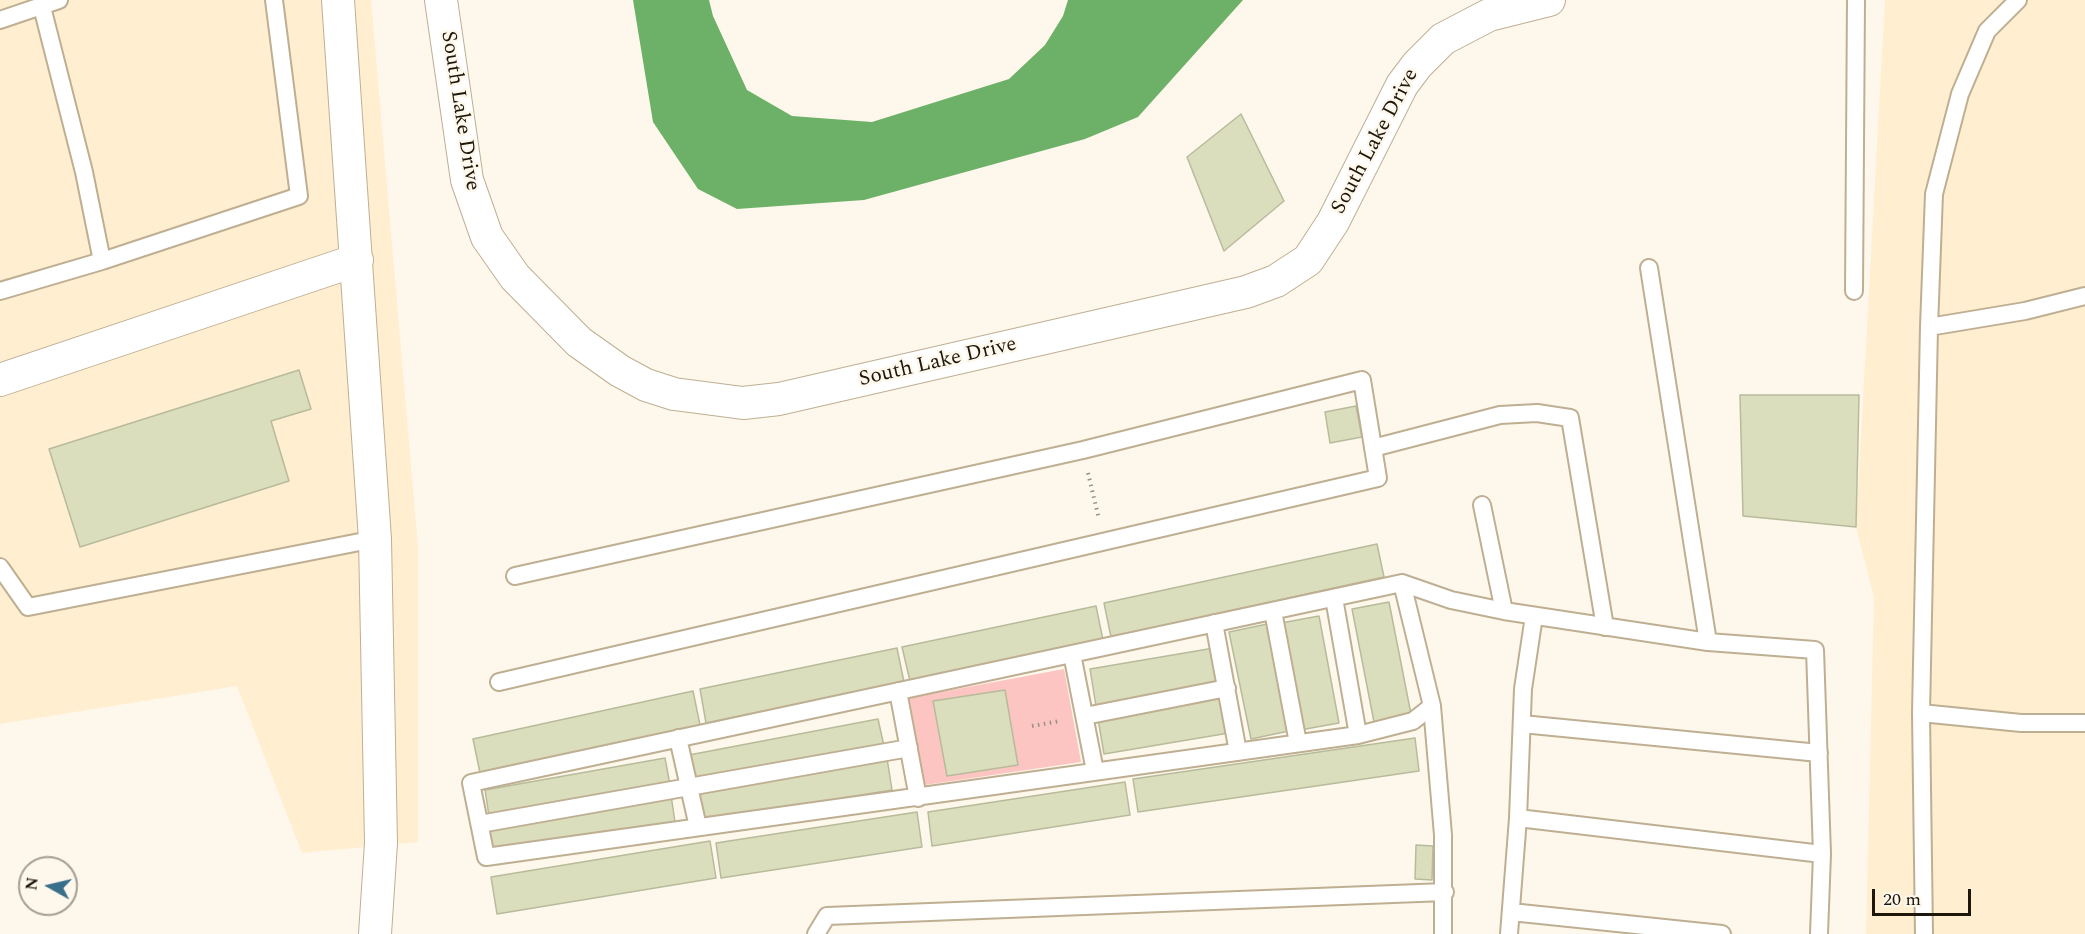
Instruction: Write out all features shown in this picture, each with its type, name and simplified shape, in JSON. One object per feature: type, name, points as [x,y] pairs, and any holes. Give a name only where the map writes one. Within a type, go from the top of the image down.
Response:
[{"type":"street","points":[[338,0],[375,539],[381,843],[375,934]]},
{"type":"street","name":"South Lake Drive","points":[[441,0],[467,180],[487,237],[515,277],[579,342],[620,371],[646,385],[674,394],[742,403],[779,399],[1246,292],[1276,281],[1308,260],[1333,222],[1402,85],[1417,65],[1443,39],[1489,15],[1549,0]]},
{"type":"street","points":[[0,380],[357,260]]},
{"type":"lane","points":[[0,20],[60,0]]},
{"type":"lane","points":[[0,291],[102,261],[299,196],[274,0]]},
{"type":"lane","points":[[1854,291],[1856,0]]},
{"type":"lane","points":[[1924,934],[1921,713],[1934,194],[1960,94],[1987,32],[2018,0]]},
{"type":"lane","points":[[42,7],[84,172],[102,261]]},
{"type":"lane","points":[[1648,268],[1708,642]]},
{"type":"lane","points":[[1929,327],[2025,311],[2085,296]]},
{"type":"lane","points":[[500,682],[1378,478],[1362,380],[1083,450],[516,576]]},
{"type":"lane","points":[[1373,448],[1500,415],[1537,413],[1570,418],[1605,627]]},
{"type":"lane","points":[[1482,505],[1504,611]]},
{"type":"lane","points":[[0,567],[28,606],[375,539]]},
{"type":"lane","points":[[1401,583],[1432,706],[1443,835],[1443,934]]},
{"type":"lane","points":[[1432,706],[1413,721],[1358,735],[486,857],[471,783],[1401,583],[1451,600],[1534,616],[1708,642],[1815,650],[1822,854],[1819,934]]},
{"type":"lane","points":[[1334,598],[1358,735]]},
{"type":"lane","points":[[1273,611],[1298,743]]},
{"type":"lane","points":[[1509,934],[1518,818],[1524,689],[1534,616]]},
{"type":"lane","points":[[1214,623],[1238,752]]},
{"type":"lane","points":[[1072,654],[1095,771]]},
{"type":"lane","points":[[1085,716],[1227,688]]},
{"type":"lane","points":[[898,691],[918,798]]},
{"type":"lane","points":[[1921,713],[2021,723],[2085,723]]},
{"type":"lane","points":[[1522,724],[1819,753]]},
{"type":"lane","points":[[678,738],[698,827]]},
{"type":"lane","points":[[480,824],[909,748]]},
{"type":"lane","points":[[1518,818],[1822,854]]},
{"type":"lane","points":[[816,934],[827,915],[1444,892]]},
{"type":"lane","points":[[1511,912],[1722,934]]},
{"type":"path","points":[[1083,450],[1104,543]]},
{"type":"shaded area","points":[[0,0],[371,0],[418,547],[418,842],[302,853],[237,686],[0,724]]},
{"type":"shaded area","points":[[633,0],[709,0],[713,16],[747,90],[792,116],[872,122],[1009,79],[1045,45],[1063,16],[1068,0],[1243,0],[1138,117],[1085,139],[864,200],[737,209],[698,189],[653,122]]},
{"type":"shaded area","points":[[1885,0],[2085,0],[2085,934],[1866,934],[1874,598],[1856,527]]},
{"type":"shaded area","points":[[1064,669],[1081,762],[925,785],[909,698]]},
{"type":"building","points":[[1241,114],[1284,201],[1224,251],[1187,157]]},
{"type":"building","points":[[299,370],[311,409],[271,421],[289,481],[80,547],[49,449]]},
{"type":"building","points":[[1740,395],[1859,395],[1856,527],[1743,516]]},
{"type":"building","points":[[1356,406],[1362,437],[1330,443],[1325,412]]},
{"type":"building","points":[[1377,544],[1384,577],[1111,637],[1104,603]]},
{"type":"building","points":[[1389,602],[1411,714],[1374,722],[1352,609]]},
{"type":"building","points":[[1096,606],[1103,640],[910,681],[902,647]]},
{"type":"building","points":[[1319,616],[1339,723],[1300,730],[1281,623]]},
{"type":"building","points":[[1267,624],[1289,731],[1251,739],[1229,632]]},
{"type":"building","points":[[897,648],[904,682],[706,723],[700,689]]},
{"type":"building","points":[[1214,648],[1220,684],[1096,706],[1090,669]]},
{"type":"building","points":[[1005,690],[1018,765],[947,776],[933,701]]},
{"type":"building","points":[[693,691],[700,725],[480,773],[473,739]]},
{"type":"building","points":[[1222,698],[1229,733],[1104,754],[1098,719]]},
{"type":"building","points":[[878,719],[884,746],[694,783],[689,755]]},
{"type":"building","points":[[1415,738],[1419,771],[1138,812],[1133,779]]},
{"type":"building","points":[[665,758],[670,785],[489,816],[485,790]]},
{"type":"building","points":[[887,758],[892,790],[702,821],[697,789]]},
{"type":"building","points":[[1125,782],[1130,815],[932,846],[928,812]]},
{"type":"building","points":[[671,795],[675,822],[493,852],[489,825]]},
{"type":"building","points":[[917,812],[922,847],[721,878],[716,843]]},
{"type":"building","points":[[710,841],[716,878],[497,914],[491,877]]},
{"type":"building","points":[[1416,845],[1433,846],[1432,880],[1415,879]]}]
